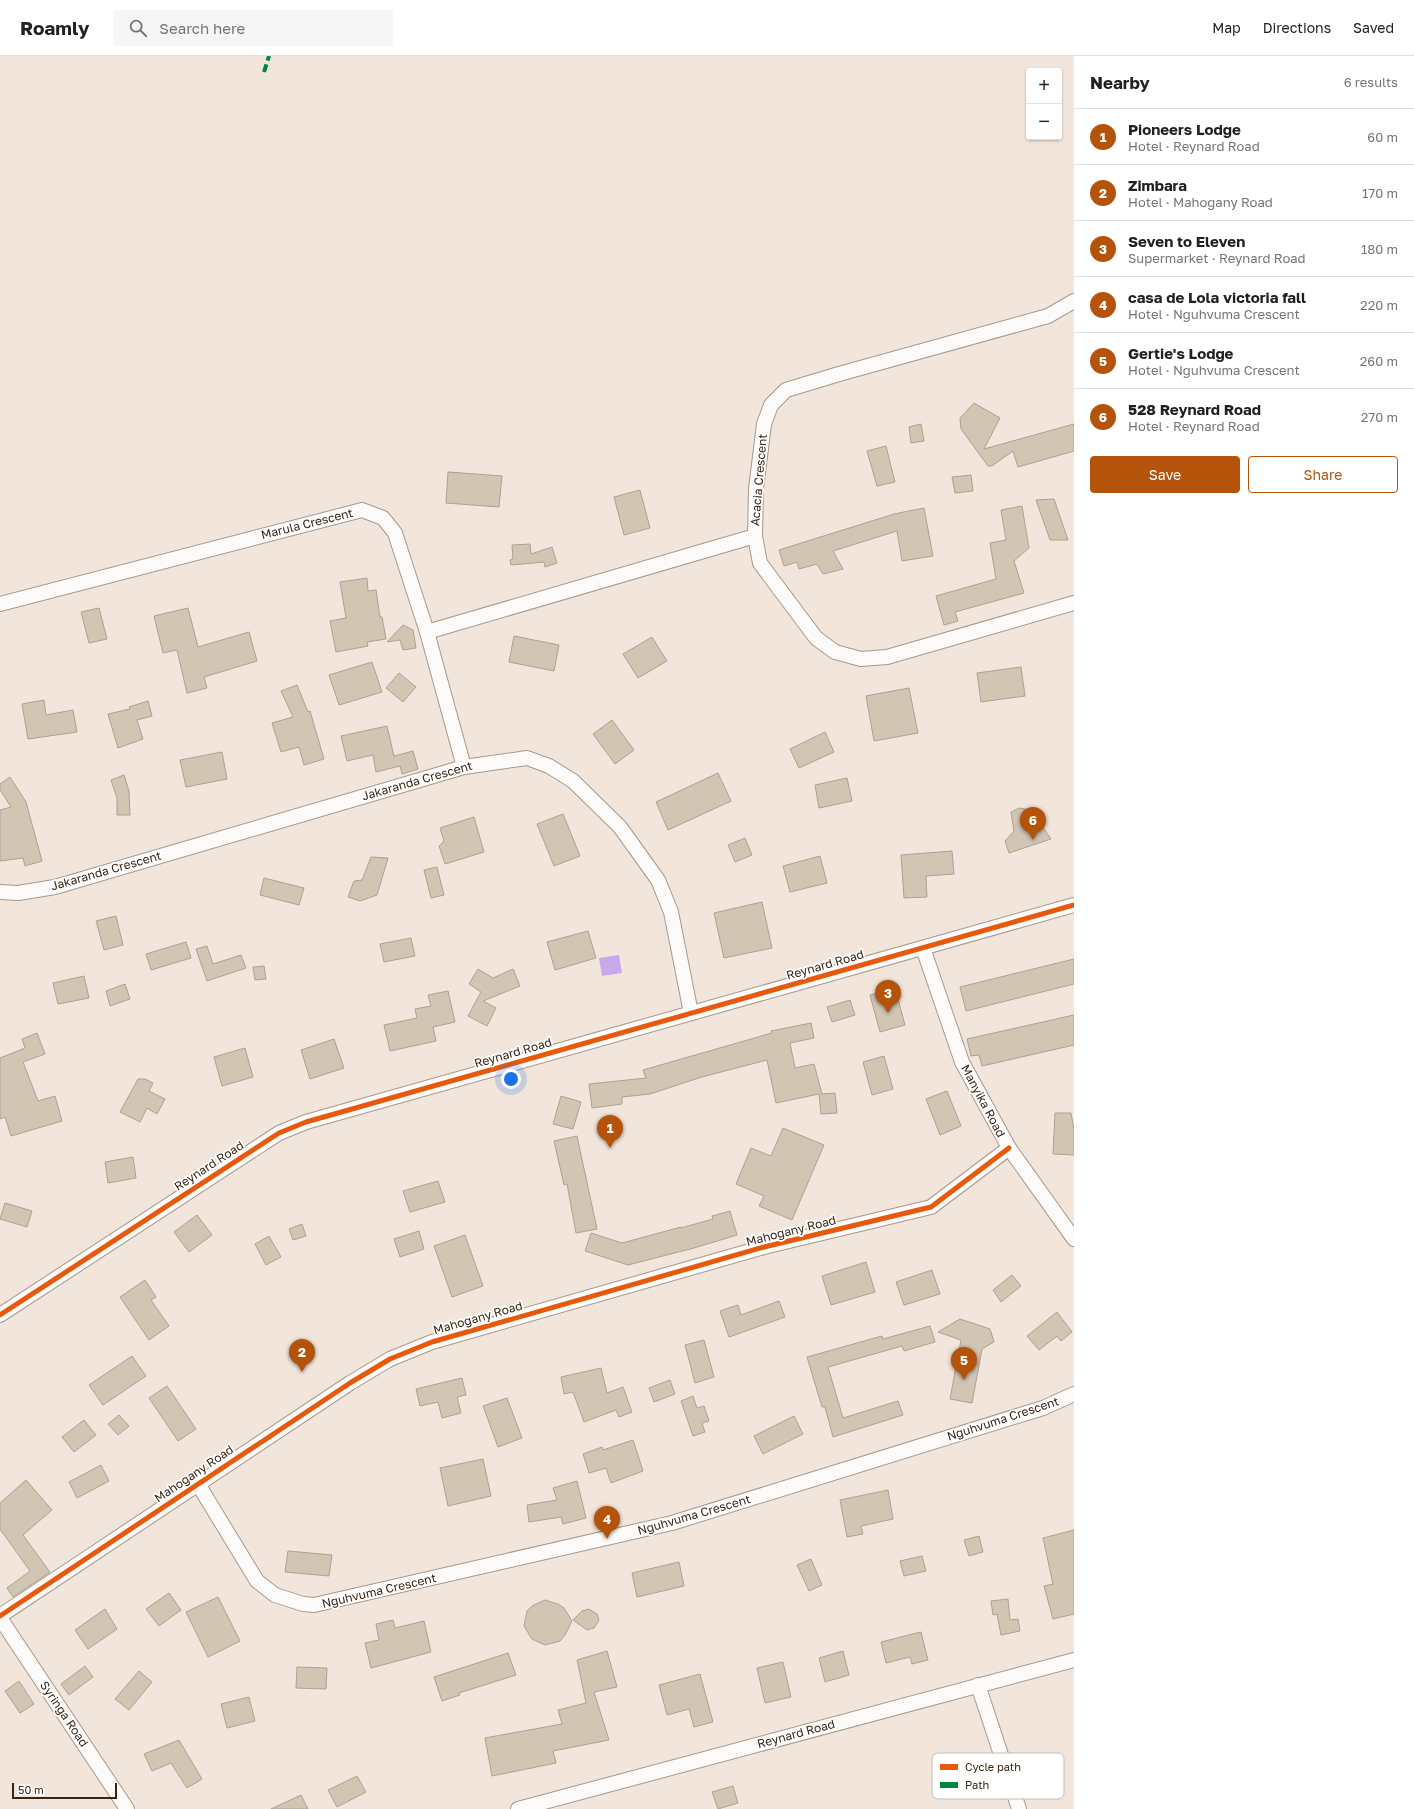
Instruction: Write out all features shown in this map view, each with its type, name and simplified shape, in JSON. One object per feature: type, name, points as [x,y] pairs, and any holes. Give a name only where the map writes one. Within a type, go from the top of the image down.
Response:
[{"type":"street","name":"Acacia Crescent","points":[[1074,301],[1048,316],[786,390],[771,405],[764,424],[756,489],[755,536],[760,562],[816,638],[835,652],[861,659],[887,657],[1074,603]]},
{"type":"street","name":"Marula Crescent","points":[[0,604],[362,510],[383,518],[395,533],[427,632],[464,767]]},
{"type":"street","points":[[427,632],[755,536]]},
{"type":"street","name":"Jakaranda Crescent","points":[[0,892],[18,893],[55,887],[464,767],[527,758],[549,766],[572,781],[620,827],[658,880],[671,912],[691,1013]]},
{"type":"street","name":"Reynard Road","points":[[0,1315],[279,1132],[306,1122],[1074,905]]},
{"type":"street","name":"Manyika Road","points":[[923,948],[962,1062],[1009,1148],[1074,1239]]},
{"type":"street","name":"Mahogany Road","points":[[0,1617],[350,1382],[390,1359],[432,1342],[764,1247],[931,1207],[1009,1148]]},
{"type":"street","name":"Nguhvuma Crescent","points":[[198,1484],[257,1582],[275,1595],[303,1604],[314,1605],[672,1523],[1043,1408],[1074,1394]]},
{"type":"street","name":"Syringa Road","points":[[0,1617],[127,1809]]},
{"type":"street","name":"Reynard Road","points":[[518,1809],[1074,1660]]},
{"type":"street","points":[[978,1685],[1000,1753]]},
{"type":"street","points":[[1016,1799],[1019,1809]]},
{"type":"shaded area","points":[[619,955],[622,973],[602,976],[599,958]]},
{"type":"building","points":[[974,403],[1000,418],[984,449],[1074,424],[1074,451],[1018,467],[1013,451],[992,466],[988,466],[961,429],[960,418]]},
{"type":"building","points":[[921,424],[924,441],[911,443],[909,427]]},
{"type":"building","points":[[886,446],[895,482],[877,486],[867,451]]},
{"type":"building","points":[[448,472],[502,476],[499,507],[446,503]]},
{"type":"building","points":[[971,475],[973,491],[955,493],[952,477]]},
{"type":"building","points":[[640,490],[650,528],[624,535],[614,497]]},
{"type":"building","points":[[1054,499],[1068,540],[1050,540],[1036,500]]},
{"type":"building","points":[[1022,506],[1029,548],[1014,561],[1024,593],[955,612],[958,621],[944,625],[936,596],[996,579],[990,543],[1006,540],[1001,510]]},
{"type":"building","points":[[924,508],[933,556],[902,561],[897,531],[833,551],[843,569],[823,574],[817,564],[799,569],[797,562],[784,566],[779,550],[894,514]]},
{"type":"building","points":[[530,544],[531,554],[552,547],[557,563],[545,567],[544,562],[511,565],[510,560],[513,559],[512,545]]},
{"type":"building","points":[[367,578],[368,591],[376,590],[380,617],[382,617],[386,639],[367,642],[368,646],[336,652],[330,621],[346,618],[340,582]]},
{"type":"building","points":[[99,608],[107,639],[89,643],[81,612]]},
{"type":"building","points":[[188,608],[198,647],[249,632],[257,661],[204,677],[207,688],[187,693],[177,650],[163,653],[154,616]]},
{"type":"building","points":[[403,625],[413,630],[416,648],[403,650],[400,640],[387,642]]},
{"type":"building","points":[[514,636],[559,645],[554,671],[509,662]]},
{"type":"building","points":[[652,637],[667,661],[638,678],[623,654]]},
{"type":"building","points":[[372,662],[382,692],[339,705],[329,675]]},
{"type":"building","points":[[1021,667],[1025,696],[981,702],[977,673]]},
{"type":"building","points":[[399,673],[416,687],[403,702],[386,688]]},
{"type":"building","points":[[297,685],[308,712],[310,711],[324,759],[304,765],[299,747],[281,752],[272,723],[293,717],[281,691]]},
{"type":"building","points":[[909,688],[918,733],[874,741],[866,696]]},
{"type":"building","points":[[44,700],[46,715],[73,710],[77,732],[28,739],[22,704]]},
{"type":"building","points":[[148,701],[152,716],[137,720],[143,739],[118,748],[108,714],[130,709],[129,707]]},
{"type":"building","points":[[612,720],[634,750],[615,764],[593,734]]},
{"type":"building","points":[[387,726],[394,756],[413,751],[418,769],[402,774],[400,766],[376,772],[373,755],[347,761],[341,736]]},
{"type":"building","points":[[825,732],[834,752],[799,768],[790,749]]},
{"type":"building","points":[[222,752],[227,779],[186,787],[180,760]]},
{"type":"building","points":[[718,773],[731,801],[668,830],[656,802]]},
{"type":"building","points":[[124,775],[129,791],[130,815],[117,815],[117,798],[111,780]]},
{"type":"building","points":[[10,777],[26,802],[42,861],[25,866],[23,858],[0,861],[0,810],[11,807],[0,790],[0,784]]},
{"type":"building","points":[[847,778],[852,801],[819,808],[815,785]]},
{"type":"building","points":[[1019,808],[1031,810],[1051,839],[1009,853],[1005,841],[1014,831],[1011,812]]},
{"type":"building","points":[[563,814],[580,856],[554,866],[537,824]]},
{"type":"building","points":[[474,817],[484,852],[445,864],[439,846],[444,841],[440,828]]},
{"type":"building","points":[[745,838],[752,855],[735,862],[728,845]]},
{"type":"building","points":[[952,851],[954,874],[926,876],[927,897],[904,898],[901,855]]},
{"type":"building","points":[[820,856],[827,883],[790,892],[783,866]]},
{"type":"building","points":[[371,857],[388,858],[377,895],[360,901],[348,897],[354,881],[362,880]]},
{"type":"building","points":[[437,867],[444,895],[431,898],[424,870]]},
{"type":"building","points":[[264,878],[304,888],[299,905],[260,895]]},
{"type":"building","points":[[762,902],[772,948],[724,958],[714,913]]},
{"type":"building","points":[[116,916],[123,945],[104,950],[96,921]]},
{"type":"building","points":[[588,931],[596,958],[555,970],[547,942]]},
{"type":"building","points":[[411,938],[415,956],[384,962],[380,944]]},
{"type":"building","points":[[186,942],[191,958],[151,970],[146,954]]},
{"type":"building","points":[[207,946],[213,964],[241,955],[246,968],[207,981],[196,949]]},
{"type":"building","points":[[1074,959],[1074,984],[966,1011],[960,987]]},
{"type":"building","points":[[264,966],[266,979],[255,980],[253,967]]},
{"type":"building","points":[[478,969],[493,978],[513,969],[520,986],[483,1001],[496,1008],[487,1026],[468,1016],[481,992],[469,984]]},
{"type":"building","points":[[84,976],[89,998],[58,1004],[53,983]]},
{"type":"building","points":[[125,984],[130,999],[110,1006],[106,991]]},
{"type":"building","points":[[895,988],[905,1025],[880,1032],[870,995]]},
{"type":"building","points":[[448,991],[455,1022],[433,1027],[436,1041],[390,1051],[384,1025],[417,1018],[415,1009],[431,1006],[428,995]]},
{"type":"building","points":[[850,1000],[855,1015],[832,1022],[827,1007]]},
{"type":"building","points":[[1074,1015],[1074,1045],[982,1066],[979,1055],[971,1056],[967,1039]]},
{"type":"building","points":[[811,1023],[814,1038],[790,1043],[795,1068],[814,1064],[822,1094],[835,1093],[837,1113],[821,1114],[819,1094],[776,1103],[767,1060],[702,1077],[650,1094],[622,1097],[622,1104],[592,1108],[589,1084],[646,1078],[643,1070],[772,1033],[771,1031]]},
{"type":"building","points":[[37,1033],[45,1054],[23,1062],[38,1101],[55,1096],[62,1121],[11,1136],[5,1117],[0,1119],[0,1058],[25,1048],[22,1039]]},
{"type":"building","points":[[334,1039],[344,1068],[310,1079],[301,1050]]},
{"type":"building","points":[[245,1048],[253,1077],[222,1086],[214,1057]]},
{"type":"building","points":[[884,1056],[893,1089],[872,1095],[863,1062]]},
{"type":"building","points":[[138,1079],[145,1079],[153,1083],[149,1091],[165,1099],[157,1114],[147,1108],[140,1122],[120,1112]]},
{"type":"building","points":[[947,1091],[961,1126],[940,1135],[926,1099]]},
{"type":"building","points":[[561,1096],[581,1102],[573,1129],[553,1124]]},
{"type":"building","points":[[1055,1113],[1071,1113],[1074,1129],[1074,1155],[1053,1154]]},
{"type":"building","points":[[783,1128],[824,1145],[792,1220],[759,1206],[764,1196],[736,1184],[751,1148],[771,1156]]},
{"type":"building","points":[[577,1136],[597,1229],[576,1233],[567,1184],[564,1185],[554,1141]]},
{"type":"building","points":[[133,1157],[136,1178],[108,1183],[105,1162]]},
{"type":"building","points":[[438,1181],[445,1202],[410,1212],[403,1191]]},
{"type":"building","points":[[5,1203],[32,1211],[27,1227],[0,1219]]},
{"type":"building","points":[[730,1211],[737,1235],[694,1248],[628,1265],[585,1251],[591,1233],[622,1243],[713,1219],[712,1216]]},
{"type":"building","points":[[197,1215],[212,1235],[189,1252],[174,1232]]},
{"type":"building","points":[[302,1224],[306,1236],[293,1240],[289,1229]]},
{"type":"building","points":[[419,1231],[424,1249],[400,1257],[394,1239]]},
{"type":"building","points":[[465,1235],[483,1286],[452,1297],[434,1246]]},
{"type":"building","points":[[269,1236],[281,1257],[266,1265],[255,1244]]},
{"type":"building","points":[[866,1262],[875,1292],[831,1305],[822,1276]]},
{"type":"building","points":[[932,1270],[940,1294],[904,1305],[896,1282]]},
{"type":"building","points":[[1012,1275],[1021,1286],[1001,1302],[993,1290]]},
{"type":"building","points":[[145,1280],[156,1297],[151,1300],[169,1326],[149,1340],[120,1297]]},
{"type":"building","points":[[779,1301],[785,1317],[729,1337],[720,1311],[738,1305],[741,1315]]},
{"type":"building","points":[[1057,1312],[1072,1332],[1061,1341],[1057,1336],[1039,1350],[1027,1336]]},
{"type":"building","points":[[960,1319],[990,1329],[994,1342],[982,1349],[972,1403],[950,1399],[961,1340],[938,1332]]},
{"type":"building","points":[[930,1326],[935,1342],[904,1351],[902,1346],[828,1367],[843,1418],[898,1401],[903,1415],[833,1437],[825,1407],[822,1407],[807,1357],[882,1336],[883,1339]]},
{"type":"building","points":[[704,1340],[714,1377],[695,1383],[685,1345]]},
{"type":"building","points":[[132,1356],[146,1376],[103,1405],[89,1385]]},
{"type":"building","points":[[601,1368],[607,1393],[623,1387],[632,1412],[619,1417],[616,1410],[584,1422],[573,1392],[564,1394],[561,1377]]},
{"type":"building","points":[[462,1378],[466,1395],[457,1397],[461,1413],[442,1418],[438,1402],[420,1406],[416,1389]]},
{"type":"building","points":[[670,1380],[675,1394],[654,1402],[649,1388]]},
{"type":"building","points":[[167,1386],[196,1429],[178,1441],[149,1398]]},
{"type":"building","points":[[693,1396],[697,1408],[704,1406],[709,1421],[702,1423],[705,1432],[693,1436],[681,1401]]},
{"type":"building","points":[[507,1398],[522,1438],[498,1447],[483,1406]]},
{"type":"building","points":[[119,1415],[129,1426],[118,1435],[108,1424]]},
{"type":"building","points":[[794,1416],[803,1434],[763,1454],[754,1436]]},
{"type":"building","points":[[84,1420],[96,1435],[74,1452],[62,1437]]},
{"type":"building","points":[[633,1440],[643,1471],[611,1483],[606,1468],[589,1473],[583,1454],[602,1447],[603,1450]]},
{"type":"building","points":[[483,1459],[491,1496],[448,1506],[440,1468]]},
{"type":"building","points":[[101,1465],[109,1481],[77,1498],[69,1482]]},
{"type":"building","points":[[26,1480],[52,1510],[23,1535],[50,1572],[13,1597],[7,1588],[30,1571],[0,1529],[0,1503]]},
{"type":"building","points":[[577,1481],[586,1518],[563,1524],[561,1517],[529,1522],[527,1505],[557,1500],[553,1488]]},
{"type":"building","points":[[888,1490],[893,1519],[861,1526],[863,1534],[847,1537],[840,1500]]},
{"type":"building","points":[[1074,1530],[1074,1614],[1053,1619],[1044,1586],[1053,1584],[1043,1538]]},
{"type":"building","points":[[979,1536],[983,1552],[969,1556],[964,1540]]},
{"type":"building","points":[[288,1551],[332,1555],[329,1576],[285,1572]]},
{"type":"building","points":[[922,1556],[926,1571],[904,1576],[900,1561]]},
{"type":"building","points":[[811,1559],[822,1585],[809,1591],[797,1565]]},
{"type":"building","points":[[679,1562],[684,1586],[637,1597],[632,1573]]},
{"type":"building","points":[[169,1593],[181,1610],[159,1626],[146,1609]]},
{"type":"building","points":[[218,1597],[240,1641],[208,1657],[186,1612]]},
{"type":"building","points":[[1008,1599],[1010,1620],[1018,1619],[1020,1631],[1001,1635],[997,1614],[993,1615],[991,1601]]},
{"type":"building","points":[[545,1600],[558,1604],[564,1608],[572,1621],[565,1635],[560,1641],[545,1645],[532,1639],[524,1626],[527,1611],[532,1606]]},
{"type":"building","points":[[105,1609],[117,1629],[88,1649],[75,1630]]},
{"type":"building","points":[[589,1609],[597,1614],[599,1620],[594,1628],[587,1630],[573,1620],[582,1611]]},
{"type":"building","points":[[393,1620],[395,1628],[424,1621],[431,1652],[371,1668],[365,1643],[379,1640],[376,1624]]},
{"type":"building","points":[[921,1632],[928,1660],[912,1664],[910,1657],[886,1663],[881,1642]]},
{"type":"building","points":[[607,1651],[617,1687],[594,1692],[609,1740],[553,1751],[556,1763],[492,1776],[485,1738],[562,1724],[558,1710],[586,1703],[577,1660]]},
{"type":"building","points":[[843,1651],[849,1675],[825,1682],[819,1658]]},
{"type":"building","points":[[508,1653],[516,1675],[459,1693],[460,1695],[442,1701],[434,1677]]},
{"type":"building","points":[[783,1662],[791,1697],[765,1703],[757,1668]]},
{"type":"building","points":[[85,1666],[93,1677],[69,1695],[61,1684]]},
{"type":"building","points":[[297,1667],[327,1668],[326,1689],[296,1688]]},
{"type":"building","points":[[139,1671],[152,1682],[129,1710],[115,1699]]},
{"type":"building","points":[[700,1674],[713,1722],[694,1727],[689,1709],[667,1715],[659,1685]]},
{"type":"building","points":[[19,1681],[34,1704],[20,1713],[5,1691]]},
{"type":"building","points":[[249,1697],[255,1721],[227,1728],[221,1704]]},
{"type":"building","points":[[179,1740],[202,1779],[187,1788],[171,1763],[152,1771],[144,1754]]},
{"type":"building","points":[[357,1776],[366,1792],[337,1807],[328,1790]]},
{"type":"building","points":[[733,1786],[738,1803],[718,1809],[712,1792]]},
{"type":"building","points":[[301,1795],[308,1809],[271,1809]]},
{"type":"marked path","points":[[264,72],[269,56]]},
{"type":"cycle path","points":[[0,1315],[279,1133],[306,1122],[1074,905]]},
{"type":"cycle path","points":[[0,1616],[350,1383],[390,1359],[432,1342],[764,1247],[931,1207],[1009,1148]]},
{"type":"place","name":"528 Reynard Road","points":[[1033,840]]},
{"type":"place","name":"Seven to Eleven","points":[[888,1013]]},
{"type":"place","name":"Pioneers Lodge","points":[[610,1148]]},
{"type":"place","name":"Zimbara","points":[[302,1372]]},
{"type":"place","name":"Gertie's Lodge","points":[[964,1380]]},
{"type":"place","name":"casa de Lola victoria fall","points":[[607,1539]]}]
